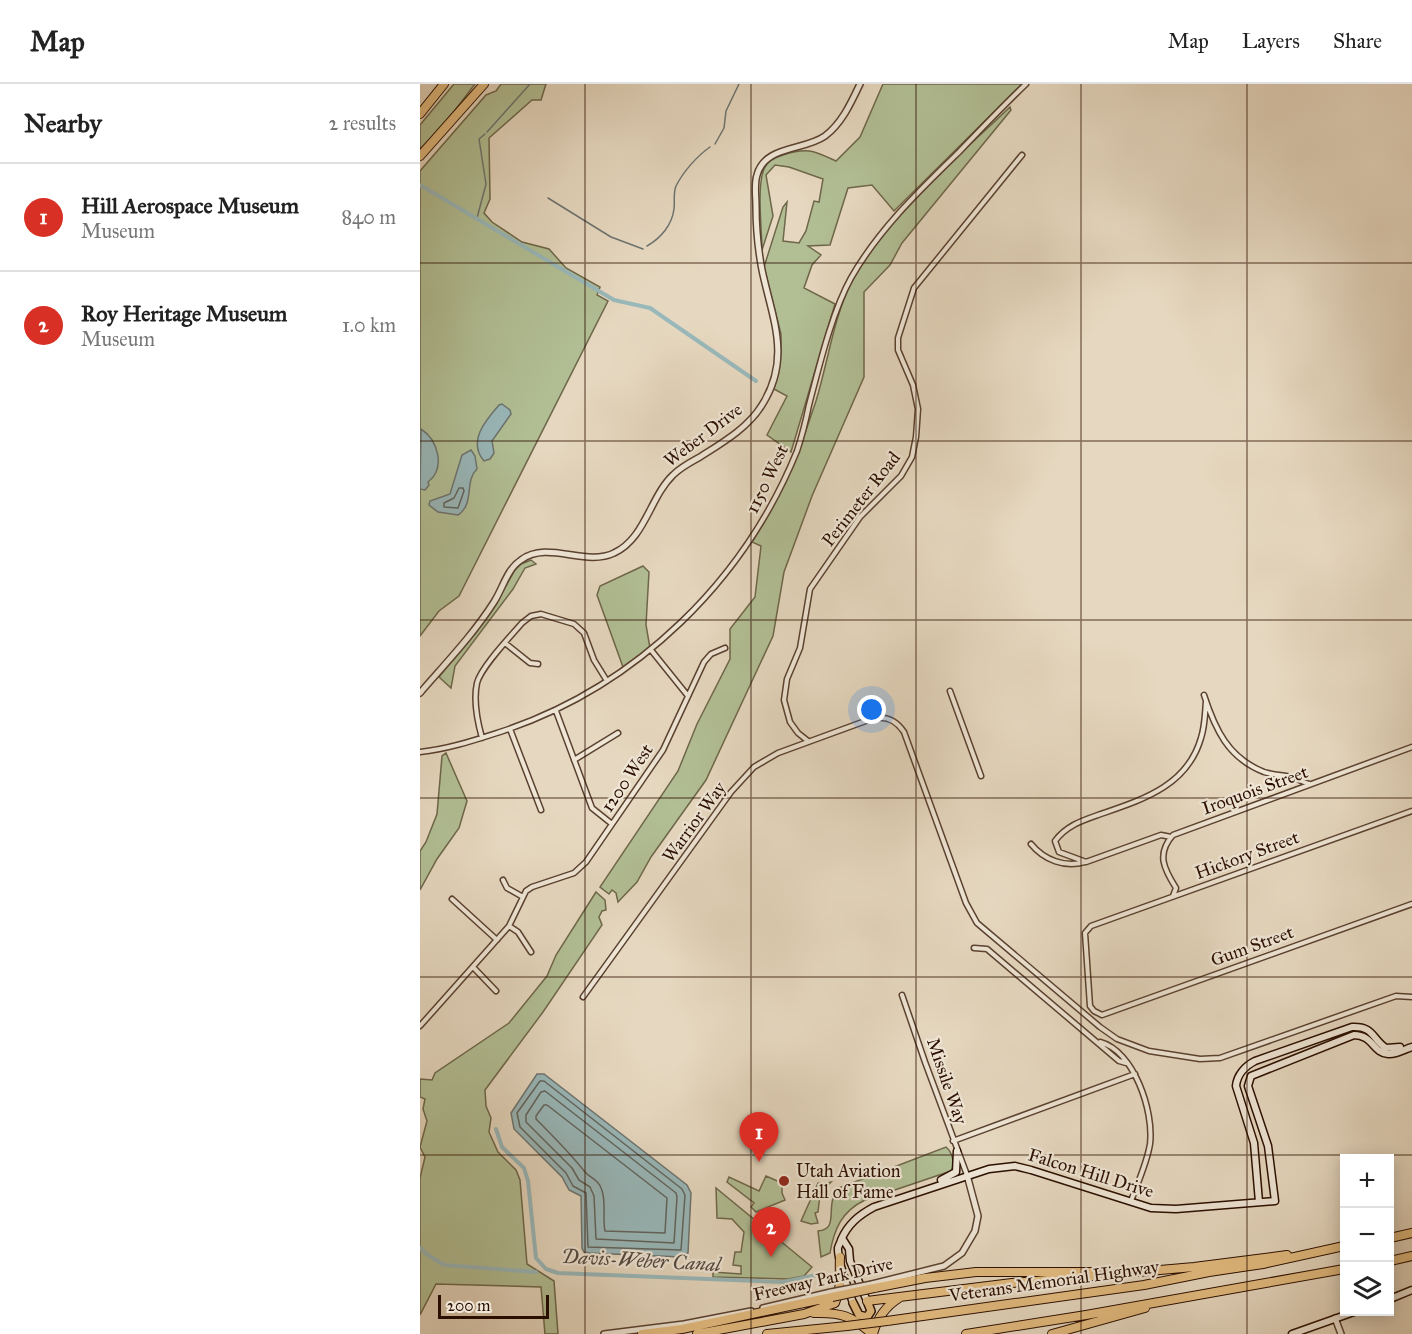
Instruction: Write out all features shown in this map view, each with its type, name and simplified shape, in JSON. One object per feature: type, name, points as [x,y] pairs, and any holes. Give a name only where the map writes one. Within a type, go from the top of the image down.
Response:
[{"type":"highway","points":[[420,114],[444,84]]},
{"type":"highway","points":[[420,156],[484,84]]},
{"type":"highway","points":[[1394,1237],[1412,1233]]},
{"type":"highway","name":"Veterans Memorial Highway","points":[[767,1334],[887,1321],[1144,1285],[1263,1264],[1340,1247]]},
{"type":"highway","points":[[867,1301],[1316,1252]]},
{"type":"highway","points":[[1394,1260],[1412,1256]]},
{"type":"highway","points":[[804,1314],[835,1303],[840,1293],[840,1257]]},
{"type":"highway","name":"Veterans Memorial Highway","points":[[966,1334],[1340,1270]]},
{"type":"highway","points":[[642,1334],[682,1329],[873,1286],[925,1278],[976,1272],[1122,1273]]},
{"type":"highway","points":[[697,1334],[804,1314],[822,1313],[846,1315],[872,1334],[880,1316],[893,1302],[903,1296]]},
{"type":"highway","points":[[1052,1334],[1172,1299]]},
{"type":"main road","points":[[1259,1202],[1254,1143],[1236,1086],[1239,1076],[1246,1067],[1255,1061],[1352,1027],[1362,1027],[1370,1031],[1382,1045],[1389,1049],[1412,1045]]},
{"type":"main road","name":"Falcon Hill Drive","points":[[908,1195],[967,1175],[1002,1166],[1016,1166],[1151,1208],[1176,1209],[1277,1201],[1268,1146],[1248,1086],[1251,1076],[1352,1035],[1366,1037],[1379,1051],[1386,1054],[1393,1054],[1412,1045]]},
{"type":"main road","points":[[867,1317],[859,1315],[853,1303],[840,1257],[838,1248],[846,1230],[861,1214],[874,1207],[908,1195],[956,1172],[957,1151]]},
{"type":"main road","points":[[842,1238],[849,1249],[850,1261],[871,1311],[867,1317]]},
{"type":"main road","points":[[1394,1297],[1412,1290]]},
{"type":"main road","points":[[1292,1334],[1340,1316]]},
{"type":"main road","points":[[867,1317],[872,1334]]},
{"type":"street","name":"Weber Drive","points":[[420,693],[488,610],[514,566],[520,560],[536,553],[595,557],[619,551],[636,533],[673,475],[736,433],[752,419],[762,406],[776,374],[779,353],[776,321],[759,252],[756,214],[757,174],[763,163],[774,154],[808,145],[827,135],[840,122],[860,84]]},
{"type":"street","name":"1150 West","points":[[420,752],[445,749],[482,738],[556,711],[607,681],[651,650],[699,605],[730,568],[758,528],[787,474],[798,447],[838,308],[850,280],[869,248],[910,200],[1026,84]]},
{"type":"street","name":"Perimeter Road","points":[[808,741],[790,722],[784,700],[787,679],[800,648],[810,590],[860,517],[901,476],[912,457],[918,409],[913,385],[898,350],[898,338],[914,288],[1022,155]]},
{"type":"street","points":[[482,738],[475,698],[477,680],[505,643],[531,616],[541,614],[574,624],[584,633],[594,660],[607,681]]},
{"type":"street","points":[[505,643],[530,663],[538,664]]},
{"type":"street","name":"1200 West","points":[[523,897],[532,887],[574,873],[581,867],[663,750],[704,662],[711,654],[725,648]]},
{"type":"street","points":[[651,650],[688,696]]},
{"type":"street","points":[[950,691],[981,776]]},
{"type":"street","points":[[1204,694],[1221,737],[1242,759],[1265,772],[1293,777],[1310,784]]},
{"type":"street","points":[[1086,862],[1059,852],[1055,841],[1074,824],[1144,799],[1181,775],[1190,763],[1202,736],[1206,701]]},
{"type":"street","points":[[556,711],[592,808],[612,824]]},
{"type":"street","name":"Warrior Way","points":[[584,997],[731,792],[754,767],[778,753],[808,741],[882,717],[898,724],[904,732],[966,903],[977,923],[1100,1027],[1123,1042],[1155,1052],[1200,1059],[1220,1059],[1395,996],[1412,997]]},
{"type":"street","points":[[510,729],[541,810]]},
{"type":"street","points":[[574,760],[618,733]]},
{"type":"street","name":"Iroquois Street","points":[[1086,862],[1161,835],[1171,837],[1412,747]]},
{"type":"street","name":"Hickory Street","points":[[1102,1015],[1090,1006],[1085,933],[1090,926],[1412,811]]},
{"type":"street","points":[[1171,837],[1163,850],[1162,858],[1164,869],[1176,888],[1172,896]]},
{"type":"street","points":[[1031,843],[1037,852],[1066,866],[1086,862]]},
{"type":"street","points":[[420,1026],[508,926],[523,897],[507,888],[503,880]]},
{"type":"street","points":[[452,899],[497,940]]},
{"type":"street","name":"Gum Street","points":[[1102,1015],[1412,904]]},
{"type":"street","points":[[508,926],[518,932],[531,952]]},
{"type":"street","points":[[974,948],[987,949],[1099,1042],[1110,1047],[1122,1057],[1135,1074],[1148,1113],[1150,1137],[1147,1155],[1130,1203]]},
{"type":"street","points":[[473,967],[496,992]]},
{"type":"street","name":"Missile Way","points":[[902,995],[967,1175]]},
{"type":"street","points":[[953,1141],[1135,1074]]},
{"type":"street","name":"Freeway Park Drive","points":[[873,1286],[944,1266],[962,1253],[975,1231],[978,1216],[967,1175]]},
{"type":"street","name":"Freeway Park Drive","points":[[604,1334],[684,1324],[832,1295]]},
{"type":"street","points":[[1335,1318],[1341,1334]]},
{"type":"green space","points":[[454,84],[475,84],[439,131],[420,149],[420,125]]},
{"type":"green space","points":[[501,84],[546,84],[541,100],[532,100],[489,138],[490,199],[484,213],[492,222],[522,242],[549,249],[566,268],[600,287],[597,295],[608,301],[459,596],[439,611],[420,636],[420,171],[486,95],[496,91]]},
{"type":"green space","points":[[883,84],[1022,84],[894,211],[872,185],[848,188],[830,245],[808,246],[821,255],[812,265],[804,288],[835,304],[791,452],[767,435],[787,396],[774,389],[781,353],[781,334],[764,267],[783,207],[787,202],[783,241],[799,243],[806,231],[814,201],[819,202],[823,179],[789,167],[775,165],[766,175],[773,216],[762,250],[760,195],[762,174],[773,159],[799,151],[816,153],[836,161],[860,137]]},
{"type":"green space","points":[[1010,107],[1011,110],[902,243],[890,265],[864,292],[864,377],[812,496],[784,572],[773,636],[706,780],[651,857],[637,882],[618,902],[616,893],[612,890],[609,894],[600,887],[678,771],[697,724],[730,659],[730,629],[755,597],[761,546],[752,542],[780,491],[803,438],[816,401],[835,326],[851,283],[882,235],[902,212],[923,189]]},
{"type":"green space","points":[[531,560],[536,564],[525,568],[513,589],[455,666],[451,688],[439,677],[496,603],[515,570],[521,564]]},
{"type":"green space","points":[[643,566],[649,572],[646,625],[650,648],[623,667],[597,595],[600,586]]},
{"type":"green space","points":[[446,753],[467,801],[459,828],[437,859],[420,890],[420,851],[437,814],[442,756]]},
{"type":"green space","points":[[596,892],[605,900],[606,910],[602,911],[599,917],[602,925],[543,1012],[485,1090],[486,1106],[491,1118],[489,1132],[498,1152],[516,1170],[520,1180],[527,1264],[554,1281],[558,1334],[545,1334],[541,1287],[436,1284],[420,1315],[420,1178],[425,1157],[420,1147],[427,1121],[423,1109],[425,1099],[420,1097],[420,1079],[432,1080],[435,1073],[509,1023],[547,976],[556,955]]},
{"type":"green space","points":[[946,1147],[953,1158],[951,1171],[857,1204],[840,1222],[830,1253],[821,1257],[818,1231],[829,1226],[832,1202],[839,1188]]},
{"type":"green space","points":[[766,1176],[782,1183],[785,1200],[756,1212],[751,1207],[754,1203],[727,1182],[729,1177],[759,1191]]},
{"type":"green space","points":[[831,1182],[820,1194],[818,1212],[815,1213],[818,1223],[811,1224],[801,1221],[818,1183]]},
{"type":"green space","points":[[716,1188],[812,1267],[804,1276],[788,1279],[713,1277],[713,1272],[741,1274],[741,1266],[733,1265],[735,1252],[741,1252],[744,1232],[732,1219],[717,1218]]},
{"type":"water","points":[[502,404],[510,410],[511,414],[492,441],[494,453],[490,459],[484,461],[477,446],[480,431],[489,417]]},
{"type":"water","points":[[421,429],[432,440],[438,454],[437,469],[425,490],[420,489]]},
{"type":"water","points":[[471,450],[475,456],[477,469],[471,480],[466,505],[458,515],[438,512],[429,505],[430,501],[450,494],[462,455]]},
{"type":"water","points":[[537,1074],[544,1074],[687,1185],[691,1193],[688,1253],[681,1257],[584,1252],[581,1196],[569,1190],[562,1177],[514,1129],[511,1113]]},
{"type":"waterway","points":[[487,132],[530,84]]},
{"type":"waterway","points":[[715,144],[724,128],[726,111],[739,84]]},
{"type":"waterway","points":[[477,218],[486,184],[479,139],[485,134]]},
{"type":"waterway","points":[[647,246],[661,235],[671,220],[675,189],[679,181],[695,160],[710,147]]},
{"type":"waterway","points":[[420,185],[614,300],[650,308],[756,381]]},
{"type":"waterway","points":[[548,198],[611,237],[643,249]]},
{"type":"waterway","name":"Davis-Weber Canal","points":[[496,1129],[502,1147],[524,1168],[528,1181],[536,1258],[546,1269],[558,1273],[783,1282],[817,1275]]},
{"type":"waterway","points":[[421,1248],[444,1265],[536,1272]]},
{"type":"place","name":"Hill Aerospace Museum","points":[[759,1162]]},
{"type":"place","name":"Utah Aviation Hall of Fame","points":[[784,1181]]},
{"type":"place","name":"Roy Heritage Museum","points":[[771,1257]]}]
